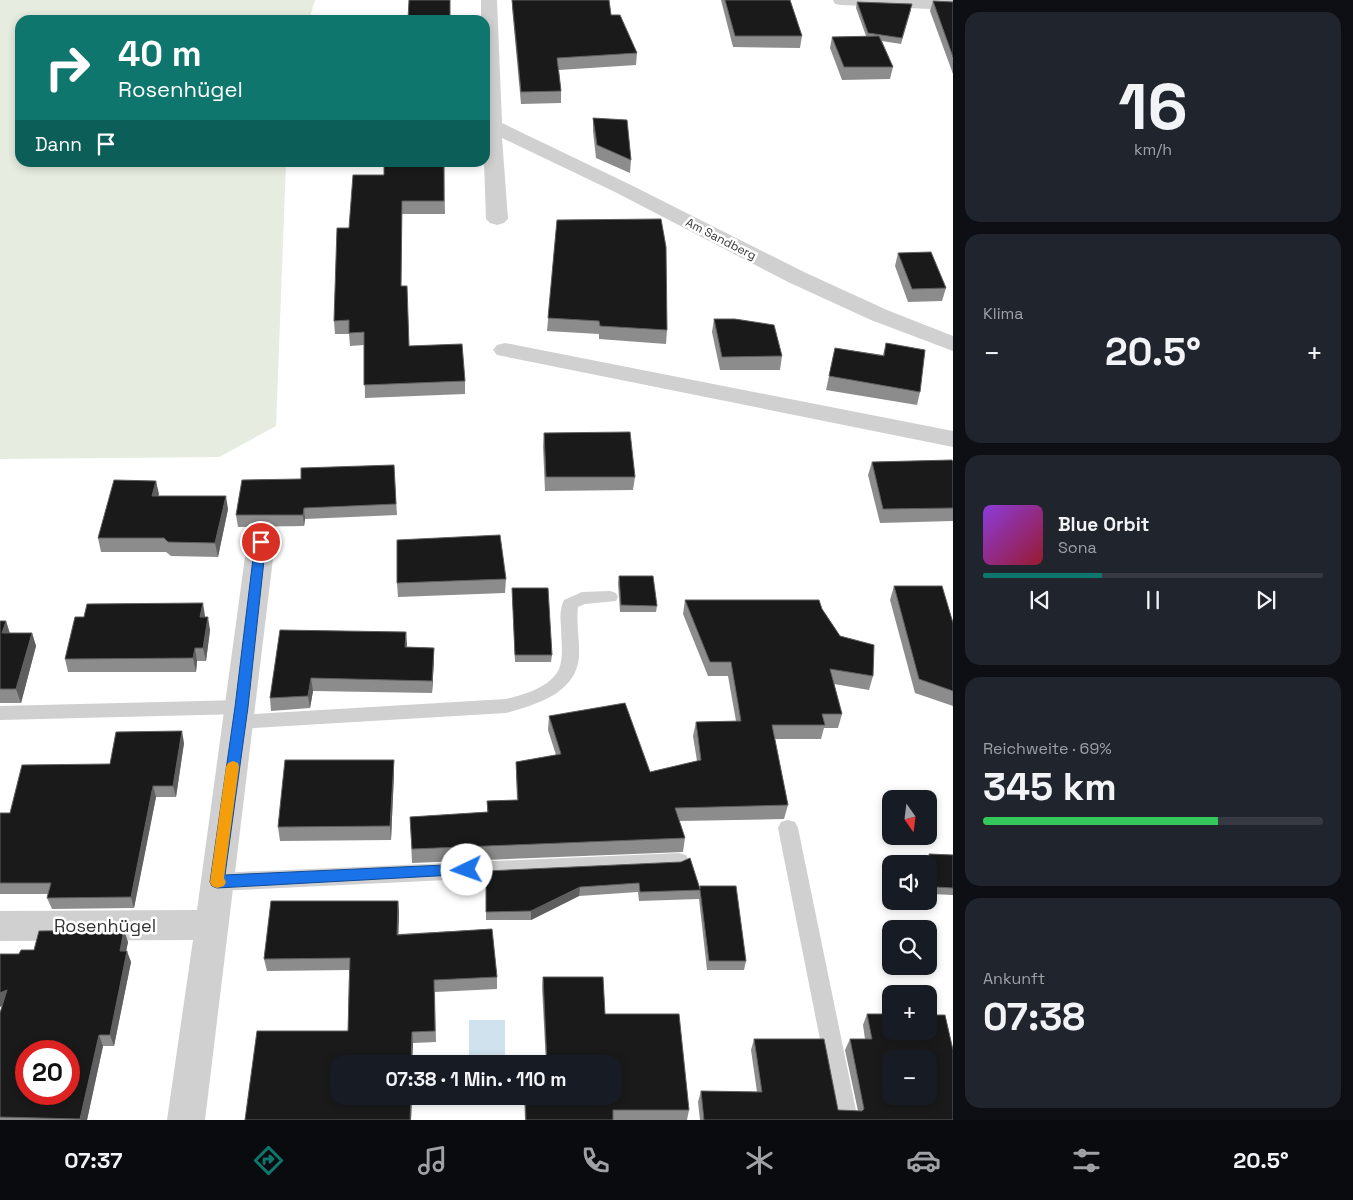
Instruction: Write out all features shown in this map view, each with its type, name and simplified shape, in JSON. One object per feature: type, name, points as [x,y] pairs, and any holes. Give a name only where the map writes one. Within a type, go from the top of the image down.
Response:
[{"type":"street","points":[[489,0],[489,15]]},
{"type":"street","points":[[841,0],[953,5]]},
{"type":"street","points":[[490,42],[496,219]]},
{"type":"street","name":"Am Sandberg","points":[[492,126],[624,189],[796,277],[879,315],[953,344]]},
{"type":"street","points":[[505,350],[953,439]]},
{"type":"street","points":[[186,1120],[261,542]]},
{"type":"street","name":"Rosenhügel","points":[[0,926],[211,925]]},
{"type":"lane","points":[[0,713],[240,714],[506,706],[529,700],[556,684],[567,671],[570,660],[568,619],[570,604],[582,598],[610,597]]},
{"type":"lane","points":[[788,828],[847,1120]]},
{"type":"lane","points":[[217,882],[679,860]]},
{"type":"shaded area","points":[[0,0],[315,0],[310,15],[15,15],[15,167],[286,167],[276,426],[219,457],[0,459]]},
{"type":"water","points":[[469,1020],[505,1020],[505,1055],[469,1055]]},
{"type":"building","points":[[409,0],[450,0],[450,15],[408,15]]},
{"type":"building","points":[[512,0],[609,0],[611,15],[620,15],[637,53],[557,58],[561,91],[521,92]]},
{"type":"building","points":[[725,0],[790,0],[802,36],[735,36]]},
{"type":"building","points":[[933,1],[953,2],[953,57]]},
{"type":"building","points":[[857,2],[912,4],[902,38],[868,33]]},
{"type":"building","points":[[879,36],[893,67],[844,67],[832,37]]},
{"type":"building","points":[[593,118],[627,120],[631,160],[597,145]]},
{"type":"building","points":[[384,167],[444,167],[444,201],[402,201],[401,286],[407,286],[409,346],[462,344],[465,381],[364,385],[364,332],[349,333],[349,320],[334,321],[337,228],[349,228],[353,175],[384,175]]},
{"type":"building","points":[[661,219],[666,247],[667,330],[600,326],[599,321],[548,318],[557,220]]},
{"type":"building","points":[[931,252],[946,288],[912,289],[898,253]]},
{"type":"building","points":[[714,319],[735,319],[774,325],[782,356],[722,357]]},
{"type":"building","points":[[886,343],[925,350],[920,392],[829,376],[835,348],[884,356]]},
{"type":"building","points":[[630,432],[635,477],[546,477],[544,433]]},
{"type":"building","points":[[952,460],[953,508],[883,509],[872,462]]},
{"type":"building","points":[[394,465],[396,504],[304,508],[303,515],[236,515],[242,480],[301,479],[301,468]]},
{"type":"building","points":[[114,480],[156,481],[152,496],[226,496],[215,543],[168,542],[164,538],[98,538]]},
{"type":"building","points":[[500,535],[506,579],[397,583],[397,540]]},
{"type":"building","points":[[619,576],[653,576],[657,606],[621,605]]},
{"type":"building","points":[[894,586],[942,586],[953,623],[953,691],[919,679]]},
{"type":"building","points":[[512,588],[548,588],[552,655],[515,655]]},
{"type":"building","points":[[685,600],[819,600],[822,609],[840,636],[874,645],[873,676],[830,669],[842,714],[822,714],[825,725],[772,725],[788,805],[675,808],[685,838],[412,849],[410,817],[488,812],[487,801],[518,800],[516,762],[561,754],[549,716],[625,703],[650,772],[701,760],[696,722],[741,721],[731,662],[710,662]]},
{"type":"building","points":[[203,603],[200,617],[208,617],[203,648],[195,648],[193,658],[65,659],[75,617],[84,617],[87,604]]},
{"type":"building","points":[[0,621],[6,621],[2,633],[32,633],[16,689],[0,689]]},
{"type":"building","points":[[280,630],[406,632],[405,647],[434,648],[432,681],[311,678],[308,696],[270,698]]},
{"type":"building","points":[[182,731],[173,786],[153,786],[131,897],[47,898],[51,883],[0,883],[0,813],[10,813],[22,765],[110,764],[116,732]]},
{"type":"building","points":[[285,760],[394,760],[390,826],[278,827]]},
{"type":"building","points":[[929,854],[953,855],[953,888],[937,887],[937,855]]},
{"type":"building","points":[[690,858],[700,889],[700,886],[736,886],[746,961],[709,961],[700,890],[640,892],[639,883],[580,887],[531,911],[486,912],[486,871],[681,862]]},
{"type":"building","points":[[271,901],[398,901],[397,935],[492,929],[497,977],[434,980],[435,1031],[412,1032],[411,1055],[330,1055],[330,1105],[411,1105],[410,1120],[245,1120],[257,1031],[348,1031],[350,958],[264,959]]},
{"type":"building","points":[[124,930],[120,951],[127,951],[110,1035],[99,1035],[80,1119],[0,1117],[0,1013],[7,990],[0,993],[0,954],[19,954],[21,950],[34,950],[39,931]]},
{"type":"building","points":[[543,977],[603,977],[605,1014],[679,1014],[689,1110],[613,1110],[613,1120],[526,1120],[525,1105],[622,1105],[622,1055],[547,1055]]},
{"type":"building","points":[[867,1014],[882,1014],[882,1040],[937,1040],[937,1015],[945,1015],[953,1050],[953,1120],[704,1120],[701,1091],[762,1092],[754,1039],[824,1039],[838,1110],[862,1111],[864,1109],[850,1039],[872,1039]]},
{"type":"slow traffic","points":[[219,882],[217,882],[233,767]]},
{"type":"route","points":[[261,542],[217,882],[467,870]]}]
